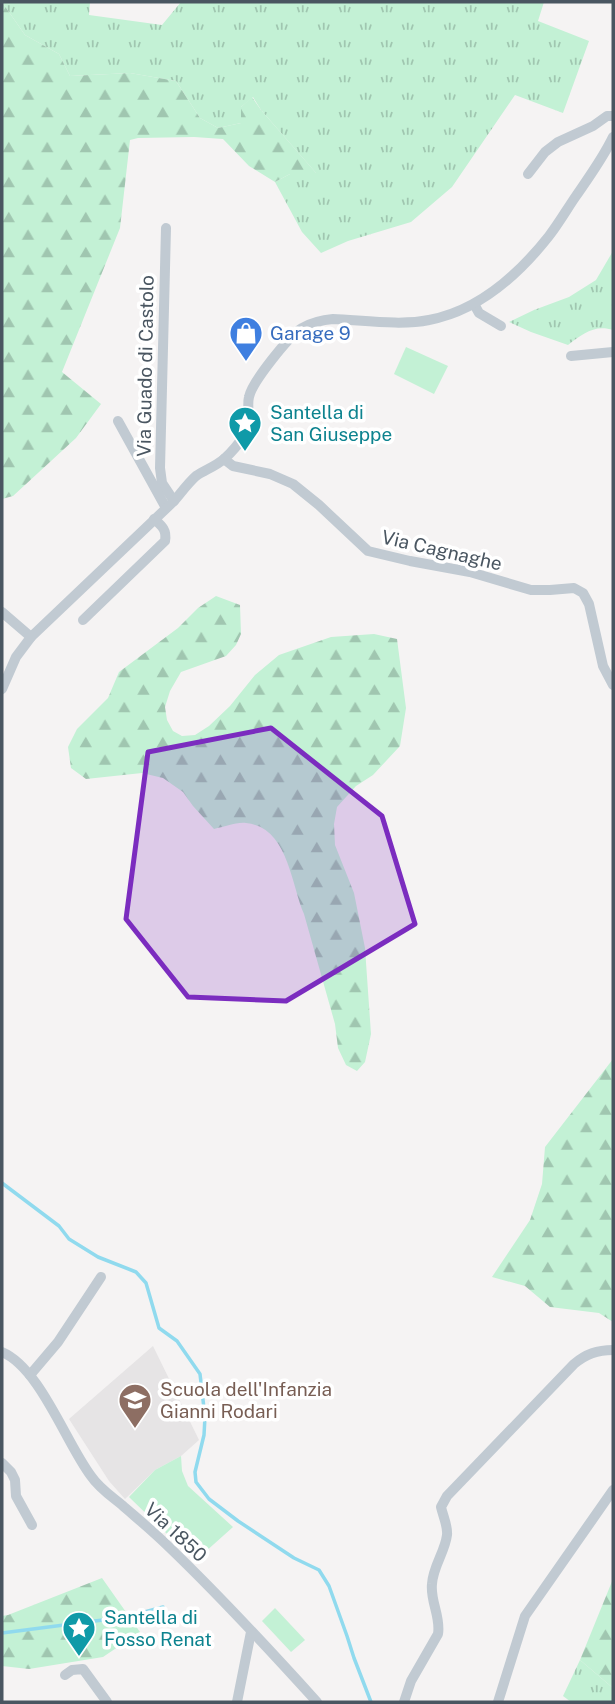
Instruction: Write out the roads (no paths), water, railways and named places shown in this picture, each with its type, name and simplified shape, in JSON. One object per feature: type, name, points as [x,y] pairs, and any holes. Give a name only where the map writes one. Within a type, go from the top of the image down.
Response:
[{"type":"street","points":[[528,174],[545,152],[558,142],[593,126],[607,116],[613,116]]},
{"type":"street","points":[[2,689],[16,657],[31,637],[195,477],[225,459],[247,430],[252,388],[290,339],[302,328],[333,319],[391,322],[429,320],[474,304],[495,290],[549,236],[604,155],[613,137]]},
{"type":"street","name":"Via Guado di Castolo","points":[[166,228],[160,468],[170,504]]},
{"type":"street","points":[[474,304],[478,313],[501,326]]},
{"type":"street","points":[[571,356],[613,352]]},
{"type":"street","points":[[118,421],[170,504]]},
{"type":"street","name":"Via Cagnaghe","points":[[225,459],[233,466],[270,474],[293,484],[368,551],[470,572],[531,590],[574,588],[583,593],[589,604],[604,666],[613,685]]},
{"type":"street","points":[[83,620],[165,541],[166,534],[162,526],[153,520]]},
{"type":"street","points":[[2,612],[31,637]]},
{"type":"street","points":[[30,1375],[58,1342],[101,1277]]},
{"type":"street","points":[[404,1702],[411,1681],[438,1634],[431,1585],[447,1534],[441,1507],[447,1496],[574,1364],[591,1353],[613,1350]]},
{"type":"street","name":"Via 1850","points":[[2,1352],[30,1375],[92,1477],[105,1492],[168,1546],[317,1702]]},
{"type":"street","points":[[2,1463],[16,1480],[16,1496],[32,1525]]},
{"type":"street","points":[[498,1702],[526,1616],[613,1490]]},
{"type":"street","points":[[237,1702],[251,1632]]},
{"type":"street","points":[[65,1675],[83,1669],[106,1701]]},
{"type":"waterway","points":[[2,1183],[59,1226],[69,1239],[98,1257],[136,1272],[146,1283],[159,1328],[177,1341],[200,1374],[205,1417],[204,1435],[195,1472],[196,1482],[209,1499],[238,1521],[294,1558],[319,1570],[329,1586],[371,1702]]},
{"type":"waterway","points":[[2,1633],[126,1617],[163,1607]]},
{"type":"place","name":"Garage 9","points":[[246,363]]},
{"type":"place","name":"Santella di San Giuseppe","points":[[245,453]]},
{"type":"place","name":"Scuola dell'Infanzia Gianni Rodari","points":[[135,1430]]},
{"type":"place","name":"Santella di Fosso Renat","points":[[79,1658]]}]
